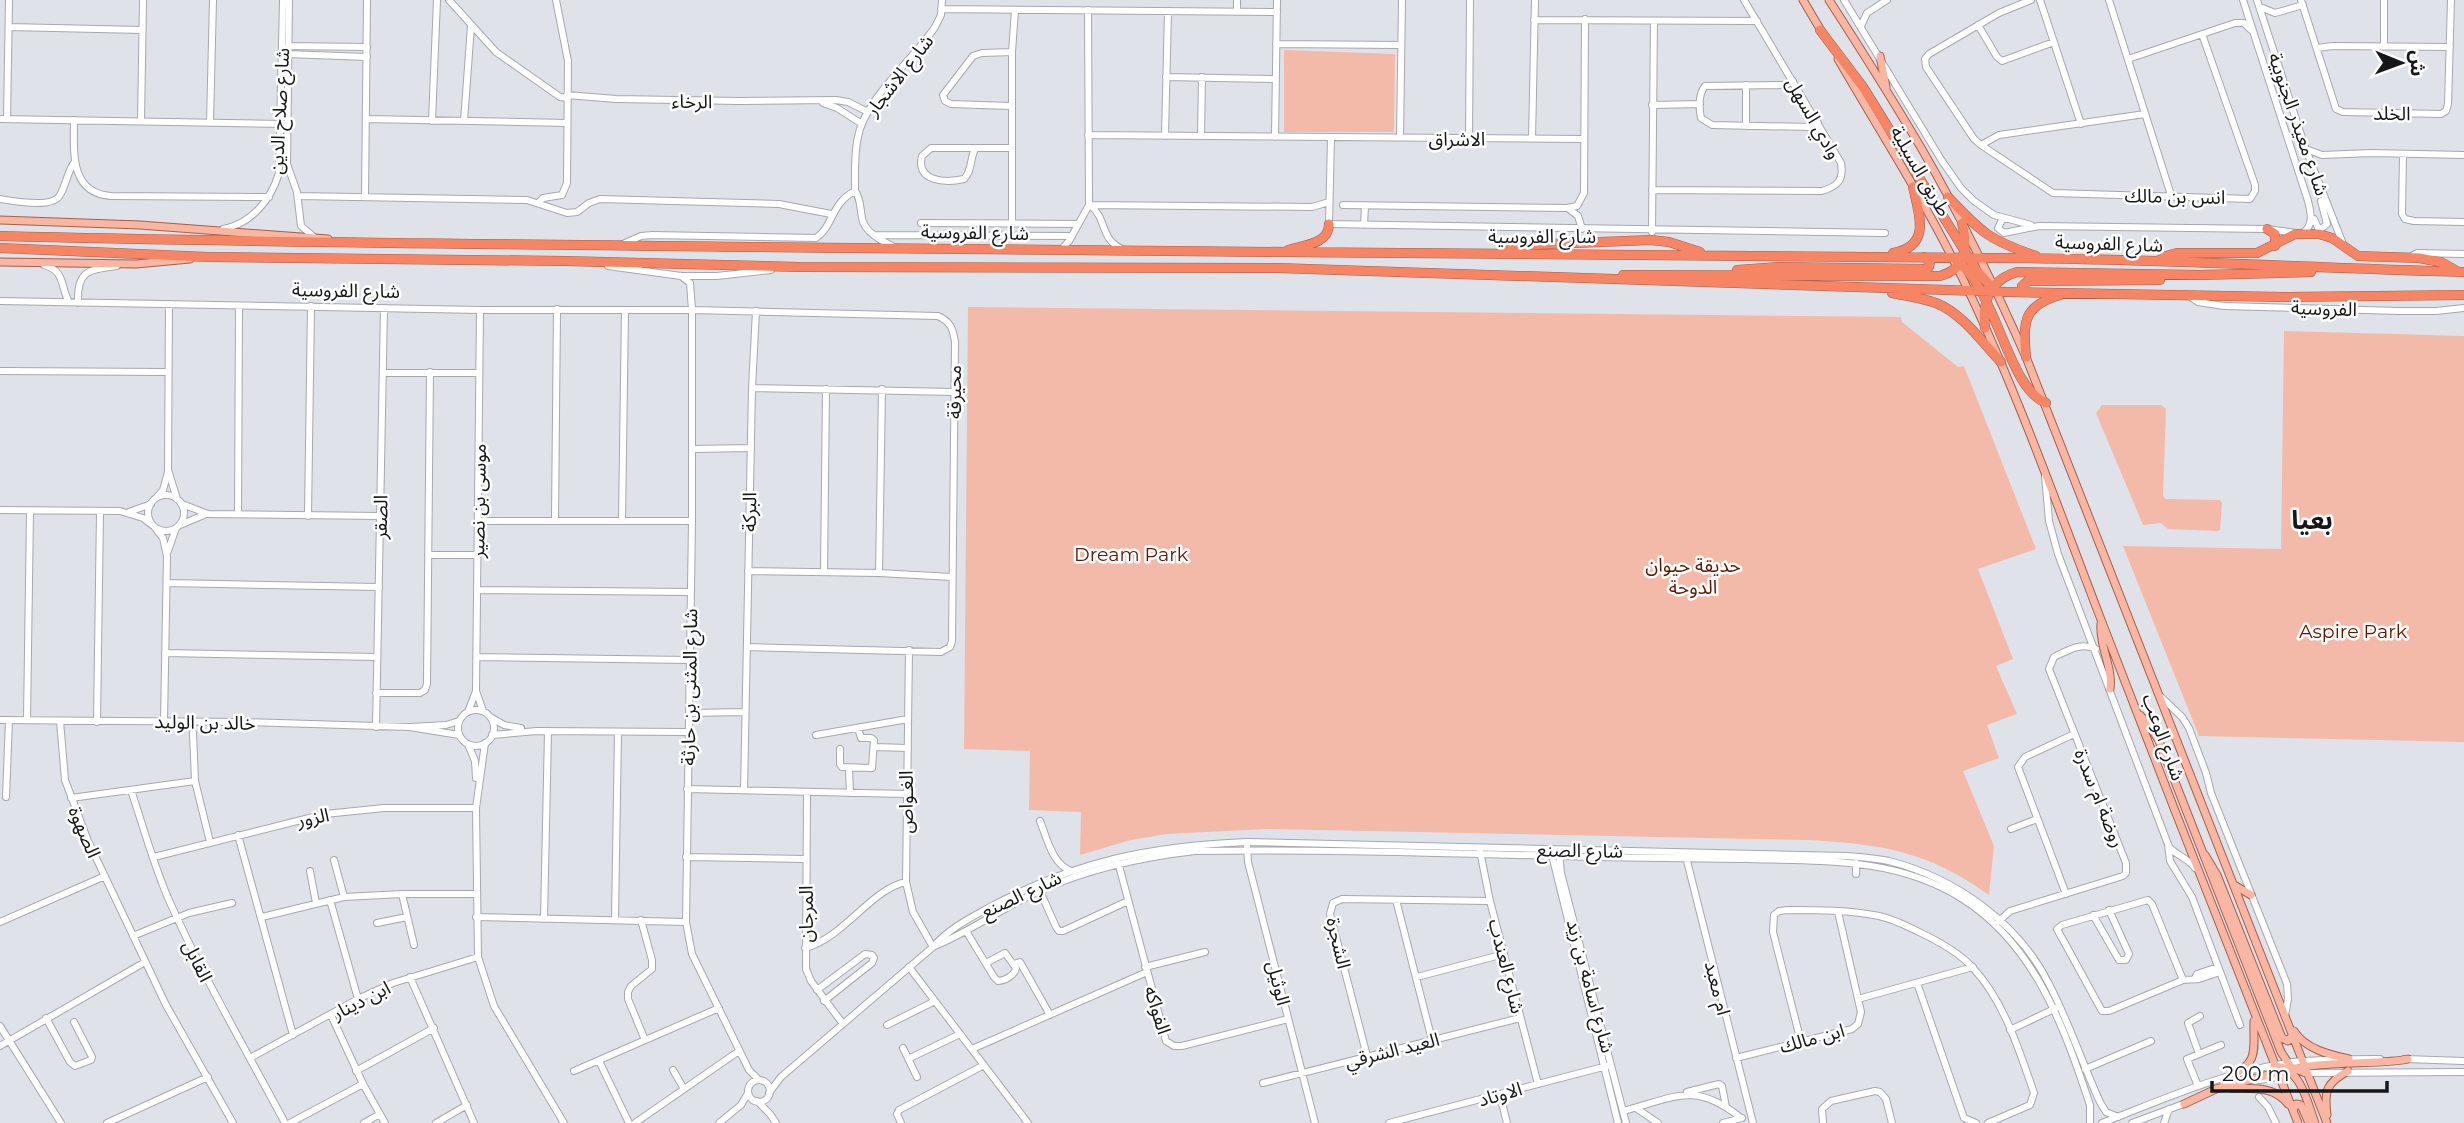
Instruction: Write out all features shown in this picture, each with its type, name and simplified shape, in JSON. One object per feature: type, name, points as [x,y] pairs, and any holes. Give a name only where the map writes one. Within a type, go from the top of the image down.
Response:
[{"type":"highway","points":[[1820,30],[1863,87],[1963,260],[1990,291],[2024,385],[2033,397],[2046,403]]},
{"type":"highway","points":[[1875,256],[1904,250],[1917,238],[1921,224],[1913,187]]},
{"type":"highway","points":[[1948,197],[1990,238],[2045,259]]},
{"type":"highway","points":[[1962,223],[1963,260]]},
{"type":"highway","points":[[1276,253],[1313,243],[1325,237],[1329,227]]},
{"type":"highway","points":[[2267,229],[2276,236],[2275,246]]},
{"type":"highway","points":[[2157,262],[2173,254],[2253,254],[2300,234],[2324,235],[2358,256],[2439,261],[2462,272]]},
{"type":"highway","points":[[1499,254],[1521,245],[1651,235],[1712,255]]},
{"type":"highway","name":"شارع الفروسية","points":[[0,236],[1061,251],[1952,257]]},
{"type":"highway","name":"شارع الفروسية","points":[[0,248],[208,257],[800,267],[1278,268],[1968,291],[2310,297],[2464,295]]},
{"type":"highway","points":[[1565,278],[1679,275],[1779,267],[1925,269],[1930,262],[1924,257]]},
{"type":"highway","points":[[1952,257],[1963,260]]},
{"type":"highway","name":"شارع الفروسية","points":[[1679,275],[1932,277],[1945,275],[1963,260],[1980,258],[2462,272]]},
{"type":"highway","points":[[1985,328],[1990,291],[2007,275],[2021,272],[2282,274],[2337,268]]},
{"type":"highway","points":[[2029,292],[2022,288],[2026,281],[2149,281],[2200,275]]},
{"type":"highway","points":[[1867,288],[1926,300],[1946,308],[1964,322],[2001,362]]},
{"type":"highway","points":[[2026,357],[2025,326],[2030,311],[2042,300],[2070,292]]},
{"type":"main road","name":"طريق السيلية","points":[[1803,0],[1952,257]]},
{"type":"main road","name":"طريق السيلية","points":[[1829,0],[1887,91],[1980,258]]},
{"type":"main road","points":[[1880,56],[1887,91]]},
{"type":"main road","name":"شارع الفروسية","points":[[0,220],[215,230],[362,243]]},
{"type":"main road","name":"شارع الفروسية","points":[[0,262],[136,264],[208,257]]},
{"type":"main road","name":"شارع الوعب","points":[[1980,258],[1990,291],[2026,357],[2046,403],[2327,1123]]},
{"type":"main road","points":[[1963,260],[1968,291],[2001,362]]},
{"type":"main road","name":"شارع الوعب","points":[[2001,362],[2298,1123]]},
{"type":"main road","points":[[2101,620],[2100,635],[2112,673],[2110,688]]},
{"type":"main road","points":[[2138,713],[2155,733],[2315,1123]]},
{"type":"main road","points":[[2201,850],[2214,868],[2282,1038],[2288,1041],[2292,1036]]},
{"type":"main road","points":[[2234,885],[2251,895]]},
{"type":"main road","points":[[2231,1076],[2247,1068],[2252,1059],[2255,1016]]},
{"type":"main road","points":[[2285,1016],[2296,1036],[2303,1042],[2349,1059]]},
{"type":"main road","points":[[2185,1104],[2216,1089],[2291,1069],[2408,1059]]},
{"type":"main road","points":[[2327,1123],[2325,1101],[2328,1088],[2334,1079],[2348,1071]]},
{"type":"main road","points":[[2230,1088],[2272,1091],[2280,1095],[2292,1110],[2296,1104],[2301,1105],[2309,1123]]},
{"type":"street","points":[[9,0],[4,119],[284,124]]},
{"type":"street","points":[[141,121],[143,0]]},
{"type":"street","points":[[209,122],[213,0]]},
{"type":"street","name":"شارع صلاح الدين","points":[[283,0],[286,46]]},
{"type":"street","name":"شارع صلاح الدين","points":[[215,230],[240,224],[258,209],[269,197],[279,173],[284,124],[289,0]]},
{"type":"street","points":[[365,197],[367,0]]},
{"type":"street","points":[[432,121],[437,0]]},
{"type":"street","name":"الرخاء","points":[[449,0],[504,59],[560,97],[848,102],[868,112]]},
{"type":"street","points":[[538,203],[543,198],[560,196],[565,190],[568,61],[556,0]]},
{"type":"street","name":"شارع الاشجار","points":[[874,235],[863,223],[859,197],[855,191],[858,137],[868,112],[939,21],[942,0]]},
{"type":"street","points":[[1050,0],[1050,9]]},
{"type":"street","points":[[1237,0],[1237,11]]},
{"type":"street","points":[[1275,137],[1277,0]]},
{"type":"street","points":[[1400,138],[1402,0]]},
{"type":"street","points":[[1469,0],[1469,139]]},
{"type":"street","points":[[1532,139],[1535,0]]},
{"type":"street","name":"وادي السهل","points":[[1652,190],[1822,191],[1833,188],[1840,181],[1843,174],[1842,163],[1744,0]]},
{"type":"street","points":[[1844,0],[1956,181],[1974,201],[1993,215],[2039,226],[2267,229],[2300,234]]},
{"type":"street","points":[[1861,26],[1870,10],[1886,0]]},
{"type":"street","points":[[2031,0],[1978,25],[2002,61],[2054,42]]},
{"type":"street","points":[[2040,0],[2081,124]]},
{"type":"street","points":[[2109,0],[2171,195]]},
{"type":"street","points":[[2384,0],[2384,47]]},
{"type":"street","name":"الخلد","points":[[2279,12],[2302,2],[2336,109],[2343,112],[2441,114],[2446,111],[2448,104],[2451,0]]},
{"type":"street","points":[[2231,24],[2240,16],[2243,1]]},
{"type":"street","name":"شارع معيذر الجنوبية","points":[[2243,1],[2308,201],[2310,225],[2300,234]]},
{"type":"street","points":[[2258,4],[2267,12],[2279,12]]},
{"type":"street","name":"شارع معيذر الجنوبية","points":[[2258,4],[2306,149],[2343,246]]},
{"type":"street","points":[[941,9],[1277,12]]},
{"type":"street","points":[[1012,224],[1010,148],[1015,10]]},
{"type":"street","points":[[1061,251],[1089,205],[1088,10]]},
{"type":"street","points":[[1853,12],[1870,10]]},
{"type":"street","points":[[1166,136],[1167,11]]},
{"type":"street","points":[[2266,27],[2279,12]]},
{"type":"street","points":[[1343,205],[1577,206],[1583,198],[1585,19]]},
{"type":"street","points":[[1534,20],[1757,21]]},
{"type":"street","points":[[1651,235],[1654,21]]},
{"type":"street","points":[[2128,59],[2231,24],[2244,23],[2253,33]]},
{"type":"street","name":"انس بن مالك","points":[[1978,25],[1929,54],[1925,59],[1926,67],[1965,130],[1981,145],[2053,193],[2250,199],[2255,191],[2253,179],[2202,34]]},
{"type":"street","points":[[464,121],[471,26]]},
{"type":"street","points":[[9,27],[142,30]]},
{"type":"street","points":[[1276,44],[1401,46]]},
{"type":"street","points":[[286,46],[367,47]]},
{"type":"street","points":[[2317,48],[2450,47]]},
{"type":"street","points":[[1011,106],[951,104],[945,102],[943,95],[972,56],[1012,52]]},
{"type":"street","points":[[285,54],[367,57]]},
{"type":"street","points":[[1166,77],[1276,79]]},
{"type":"street","points":[[1201,136],[1202,77]]},
{"type":"street","points":[[1793,82],[1786,85],[1705,86],[1701,93],[1701,118],[1708,124],[1810,127],[1818,123]]},
{"type":"street","points":[[1746,85],[1746,125]]},
{"type":"street","name":"الرخاء","points":[[818,102],[837,108],[862,124]]},
{"type":"street","points":[[1653,105],[1700,104]]},
{"type":"street","points":[[1981,145],[1999,135],[2145,114]]},
{"type":"street","points":[[366,119],[567,123]]},
{"type":"street","points":[[0,199],[53,202],[60,196],[74,163],[74,120]]},
{"type":"street","name":"شارع صلاح الدين","points":[[284,124],[288,172],[298,196],[301,226],[314,237]]},
{"type":"street","name":"الاشراق","points":[[1088,135],[1583,139]]},
{"type":"street","points":[[1331,138],[1329,227],[1364,225],[1582,229],[1651,235],[1885,233]]},
{"type":"street","points":[[975,149],[970,159],[969,173],[960,180],[933,179],[923,172],[920,160],[931,148],[1010,148]]},
{"type":"street","points":[[965,148],[970,159]]},
{"type":"street","points":[[2306,149],[2326,155],[2464,155]]},
{"type":"street","points":[[2403,154],[2402,214],[2405,219],[2464,222]]},
{"type":"street","points":[[2308,201],[2314,211],[2315,225],[2318,228],[2324,227],[2327,220],[2317,179],[2318,162],[2326,155]]},
{"type":"street","points":[[74,163],[88,187],[102,195],[269,197]]},
{"type":"street","points":[[279,173],[288,172]]},
{"type":"street","points":[[298,196],[521,200],[567,213],[577,212],[592,201],[604,199],[779,204],[831,214],[841,201],[855,191]]},
{"type":"street","points":[[1089,205],[1312,207],[1329,202]]},
{"type":"street","points":[[1089,205],[1097,211],[1108,239],[1115,246],[1128,251]]},
{"type":"street","points":[[1364,225],[1365,206]]},
{"type":"street","points":[[1567,208],[1578,216],[1582,229]]},
{"type":"street","name":"شارع الفروسية","points":[[620,246],[640,236],[652,235],[809,239],[821,234],[831,214]]},
{"type":"street","points":[[2003,218],[1998,228],[2004,233],[2039,226]]},
{"type":"street","points":[[922,223],[1077,224]]},
{"type":"street","points":[[874,235],[1072,236]]},
{"type":"street","points":[[874,235],[900,249]]},
{"type":"street","points":[[2408,258],[2417,253],[2464,254]]},
{"type":"street","name":"شارع الفروسية","points":[[565,261],[681,276],[800,267]]},
{"type":"street","points":[[35,263],[58,271],[69,302]]},
{"type":"street","points":[[78,303],[78,284],[88,271],[136,264]]},
{"type":"street","points":[[681,276],[689,281],[692,290]]},
{"type":"street","points":[[692,290],[697,279],[707,276]]},
{"type":"street","name":"شارع المثنى بن حارثة","points":[[692,290],[692,521],[685,922],[692,954],[749,1070],[760,1080]]},
{"type":"street","points":[[55,302],[65,292]]},
{"type":"street","name":"الفروسية","points":[[2186,295],[2198,302],[2224,306],[2399,311],[2464,308]]},
{"type":"street","name":"شارع الفروسية","points":[[0,302],[480,310],[692,310]]},
{"type":"street","points":[[164,722],[167,556],[163,538],[148,513],[153,501],[163,490],[168,470],[169,304]]},
{"type":"street","points":[[238,514],[239,306]]},
{"type":"street","points":[[308,516],[311,306]]},
{"type":"street","name":"الصقر","points":[[376,727],[384,308]]},
{"type":"street","points":[[555,520],[557,309]]},
{"type":"street","name":"موسى بن نصير","points":[[480,310],[477,691],[483,712]]},
{"type":"street","points":[[622,521],[625,310]]},
{"type":"street","name":"محيرقة","points":[[692,310],[938,316],[947,321],[953,329],[955,392],[952,641],[950,647],[941,652],[909,650]]},
{"type":"street","name":"البركة","points":[[744,790],[756,311]]},
{"type":"street","points":[[0,371],[167,372]]},
{"type":"street","points":[[376,693],[420,693],[425,690],[427,684],[430,372]]},
{"type":"street","points":[[383,373],[479,373]]},
{"type":"street","points":[[752,388],[955,392]]},
{"type":"street","points":[[824,572],[826,389]]},
{"type":"street","points":[[879,573],[882,389]]},
{"type":"street","points":[[692,449],[751,448]]},
{"type":"street","points":[[167,556],[184,514],[168,470]]},
{"type":"street","points":[[2045,472],[2053,538],[2168,842],[2172,850],[2189,860],[2199,873]]},
{"type":"street","points":[[127,512],[166,495],[208,514]]},
{"type":"street","points":[[0,510],[127,512],[168,531],[208,514],[380,516]]},
{"type":"street","points":[[27,720],[30,512]]},
{"type":"street","points":[[97,722],[100,512]]},
{"type":"street","points":[[478,521],[692,521]]},
{"type":"street","points":[[428,555],[478,555]]},
{"type":"street","points":[[748,571],[952,577]]},
{"type":"street","points":[[167,583],[379,587]]},
{"type":"street","points":[[477,590],[690,592]]},
{"type":"street","points":[[2088,628],[2086,638],[2080,645],[2096,649]]},
{"type":"street","name":"روضة ام سدرة","points":[[1998,922],[2010,911],[2126,873],[2126,863],[2049,664],[2054,657],[2080,645]]},
{"type":"street","points":[[747,647],[909,650]]},
{"type":"street","name":"الغـواص","points":[[909,650],[906,882],[913,912],[933,947]]},
{"type":"street","points":[[165,653],[377,657]]},
{"type":"street","points":[[477,657],[689,660]]},
{"type":"street","name":"شارع الوعب","points":[[2156,689],[2182,717],[2189,729],[2287,984],[2285,1016]]},
{"type":"street","name":"موسى بن نصير","points":[[468,712],[477,691]]},
{"type":"street","points":[[537,731],[504,725],[483,712],[468,712],[459,721],[459,735],[468,744],[475,761],[478,957],[494,1006],[564,1123]]},
{"type":"street","points":[[689,713],[745,712]]},
{"type":"street","points":[[477,794],[485,743],[492,735],[490,717]]},
{"type":"street","points":[[816,735],[908,719]]},
{"type":"street","name":"خالد بن الوليد","points":[[0,720],[376,727],[446,725],[459,721]]},
{"type":"street","points":[[6,797],[9,720]]},
{"type":"street","name":"الصهوة","points":[[60,721],[62,761],[71,798],[166,1005],[233,1123]]},
{"type":"street","name":"خالد بن الوليد","points":[[410,727],[459,735]]},
{"type":"street","points":[[841,749],[841,766],[849,769],[872,768],[875,747],[873,738],[861,738],[858,728]]},
{"type":"street","points":[[492,735],[537,731],[688,732]]},
{"type":"street","points":[[544,919],[548,731]]},
{"type":"street","points":[[615,919],[618,732]]},
{"type":"street","points":[[193,733],[195,781],[210,842]]},
{"type":"street","points":[[2066,894],[2018,767],[2025,757],[2074,734]]},
{"type":"street","points":[[468,744],[485,743]]},
{"type":"street","points":[[875,747],[907,748]]},
{"type":"street","points":[[849,769],[850,793]]},
{"type":"street","points":[[71,798],[195,781]]},
{"type":"street","points":[[687,789],[906,793]]},
{"type":"street","name":"القابل","points":[[131,790],[177,918],[285,1123]]},
{"type":"street","name":"المرجان","points":[[807,792],[806,969],[824,1001],[843,1024]]},
{"type":"street","name":"الزور","points":[[154,858],[295,820],[342,812],[384,808],[477,808]]},
{"type":"street","points":[[2011,829],[2037,819]]},
{"type":"street","points":[[1040,821],[1055,859],[1063,868],[1071,871]]},
{"type":"street","points":[[238,835],[293,1035]]},
{"type":"street","points":[[2168,842],[2169,857],[2192,897],[2240,1025]]},
{"type":"street","name":"شارع الصنع","points":[[769,1094],[781,1077],[942,937],[975,916],[1051,878],[1118,860],[1195,844],[1555,853],[1847,856],[1887,861],[1924,872],[1968,895],[2031,956],[2048,982],[2057,1007],[2090,1105],[2090,1123]]},
{"type":"street","name":"الوثيل","points":[[1247,846],[1315,1123]]},
{"type":"street","name":"شارع العندب","points":[[1481,851],[1490,901],[1538,1084]]},
{"type":"street","name":"شارع اسامة بن زيد","points":[[1555,853],[1608,1066],[1618,1123]]},
{"type":"street","name":"شارع الصنع","points":[[1686,855],[1856,863],[1899,870],[1932,883],[1998,922]]},
{"type":"street","name":"ام معبد","points":[[1686,855],[1752,1120]]},
{"type":"street","points":[[2174,869],[2174,860],[2179,855]]},
{"type":"street","points":[[686,856],[806,859]]},
{"type":"street","points":[[1051,878],[1055,859]]},
{"type":"street","points":[[334,860],[344,897]]},
{"type":"street","name":"شارع الصنع","points":[[933,947],[1040,891],[1118,860]]},
{"type":"street","name":"الفواكه","points":[[1118,860],[1164,1037],[1174,1046],[1182,1046],[1288,1019]]},
{"type":"street","points":[[1856,863],[1856,874]]},
{"type":"street","points":[[310,871],[316,903]]},
{"type":"street","points":[[0,922],[105,876]]},
{"type":"street","points":[[806,948],[823,943],[890,888],[906,882]]},
{"type":"street","points":[[1040,891],[1056,927],[1063,931],[1128,901]]},
{"type":"street","points":[[401,894],[414,945]]},
{"type":"street","points":[[262,918],[344,897],[476,894]]},
{"type":"street","name":"الشجرة","points":[[1367,1056],[1330,914],[1333,903],[1342,899],[1490,901]]},
{"type":"street","points":[[330,900],[358,999]]},
{"type":"street","points":[[1396,900],[1432,1040]]},
{"type":"street","points":[[2183,980],[2148,900],[2093,915],[2057,929],[2102,1011],[2183,980],[2199,979],[2219,969]]},
{"type":"street","points":[[133,936],[209,907],[232,904]]},
{"type":"street","points":[[2093,915],[2119,960],[2126,960],[2129,954],[2109,910]]},
{"type":"street","points":[[1801,1042],[1772,922],[1774,915],[1779,911],[1838,912],[1882,916],[1908,927],[1948,947],[1973,967],[2010,1030],[2030,1080],[2033,1098],[2030,1105],[1988,1123]]},
{"type":"street","name":"ابن مالك","points":[[1736,1058],[1852,1029],[1858,1024],[1858,999],[1838,912]]},
{"type":"street","points":[[377,923],[407,916]]},
{"type":"street","points":[[476,917],[685,922]]},
{"type":"street","points":[[641,920],[652,969],[631,986],[628,999],[645,1040]]},
{"type":"street","points":[[966,931],[994,977],[1002,981],[1015,972],[1014,964],[1005,953],[986,963]]},
{"type":"street","points":[[972,1049],[1146,970],[1205,953]]},
{"type":"street","points":[[817,990],[865,954],[874,958],[872,963],[824,1001]]},
{"type":"street","points":[[1417,977],[1504,954]]},
{"type":"street","name":"ابن دينار","points":[[250,1058],[358,999],[410,977],[478,957]]},
{"type":"street","points":[[0,1046],[145,962]]},
{"type":"street","points":[[1014,964],[1020,962],[1050,1015]]},
{"type":"street","points":[[909,967],[1028,1123]]},
{"type":"street","points":[[1858,999],[1973,967]]},
{"type":"street","points":[[410,977],[474,1123]]},
{"type":"street","points":[[1917,983],[1964,1118],[1976,1123]]},
{"type":"street","points":[[887,1025],[935,1001]]},
{"type":"street","points":[[2010,1030],[2057,1007]]},
{"type":"street","name":"شارع الصنع","points":[[2057,1007],[2106,1112],[2118,1117]]},
{"type":"street","points":[[573,1071],[719,1008]]},
{"type":"street","points":[[331,1015],[356,1071],[385,1123]]},
{"type":"street","points":[[2199,1054],[2188,1023],[2200,1016]]},
{"type":"street","points":[[46,1018],[70,1062],[80,1066],[91,1060],[92,1056],[74,1022]]},
{"type":"street","name":"العيد الشرقي","points":[[1262,1083],[1521,1018]]},
{"type":"street","points":[[0,1026],[61,1123]]},
{"type":"street","points":[[356,1071],[434,1028]]},
{"type":"street","points":[[908,1059],[960,1034]]},
{"type":"street","points":[[2085,1069],[2151,1041]]},
{"type":"street","points":[[2198,1086],[2187,1062],[2190,1057],[2221,1045]]},
{"type":"street","points":[[903,1048],[917,1077]]},
{"type":"street","points":[[635,1123],[739,1051]]},
{"type":"street","points":[[2304,1067],[2349,1059],[2464,1060]]},
{"type":"street","points":[[599,1061],[629,1123]]},
{"type":"street","points":[[901,1123],[897,1114],[899,1110],[984,1065]]},
{"type":"street","name":"شارع اسامة بن زيد","points":[[1608,1066],[1626,1123]]},
{"type":"street","name":"الاوتاد","points":[[1389,1123],[1608,1066]]},
{"type":"street","points":[[2304,1067],[2348,1071],[2464,1072]]},
{"type":"street","points":[[673,1070],[684,1089]]},
{"type":"street","name":"شارع المثنى بن حارثة","points":[[749,1070],[749,1089]]},
{"type":"street","points":[[2102,1123],[2231,1076],[2277,1072]]},
{"type":"street","points":[[2132,1123],[2277,1072]]},
{"type":"street","points":[[107,1123],[208,1077]]},
{"type":"street","name":"شارع الصنع","points":[[760,1080],[781,1077]]},
{"type":"street","points":[[719,1123],[749,1096],[753,1082],[760,1080],[769,1087],[774,1120]]},
{"type":"street","points":[[290,1123],[363,1084]]},
{"type":"street","points":[[1682,1096],[1690,1091],[1719,1084],[1723,1088],[1726,1107]]},
{"type":"street","points":[[749,1089],[750,1097],[774,1120]]},
{"type":"street","points":[[1823,1123],[1822,1109],[1831,1101],[1880,1091],[1886,1099],[1892,1123]]},
{"type":"street","points":[[741,1105],[765,1100],[769,1094]]},
{"type":"street","points":[[1500,1095],[1507,1123]]},
{"type":"street","points":[[1623,1111],[1682,1096],[1698,1095],[1726,1107],[1741,1118]]},
{"type":"street","points":[[2259,1097],[2276,1123]]},
{"type":"street","points":[[436,1123],[467,1105]]},
{"type":"street","points":[[1636,1108],[1658,1123]]},
{"type":"street","points":[[2147,1117],[2163,1123],[2169,1108]]},
{"type":"street","points":[[364,1123],[380,1114]]},
{"type":"street","points":[[1723,1123],[1741,1118],[1752,1120]]},
{"type":"green space","points":[[1284,50],[1395,54],[1394,132],[1284,132]]},
{"type":"green space","name":"حديقة حيوان الدوحة","points":[[968,307],[1901,317],[1902,322],[1958,367],[1964,366],[2036,549],[1978,569],[2013,659],[1996,666],[2017,714],[1987,725],[1999,758],[1963,771],[1994,846],[1989,895],[1945,868],[1903,852],[1858,844],[1807,840],[1267,829],[1167,834],[1131,840],[1080,855],[1081,812],[1029,810],[1030,751],[964,749]]},
{"type":"green space","name":"Aspire Park","points":[[2284,331],[2464,336],[2464,742],[2199,736],[2123,546],[2281,549]]},
{"type":"green space","points":[[2102,405],[2161,405],[2166,409],[2163,496],[2166,499],[2220,500],[2220,530],[2168,529],[2161,523],[2143,525],[2096,413]]},
{"type":"district","name":"بعيا","points":[[2312,520]]},
{"type":"park label","name":"Dream Park","points":[[1131,554]]}]
